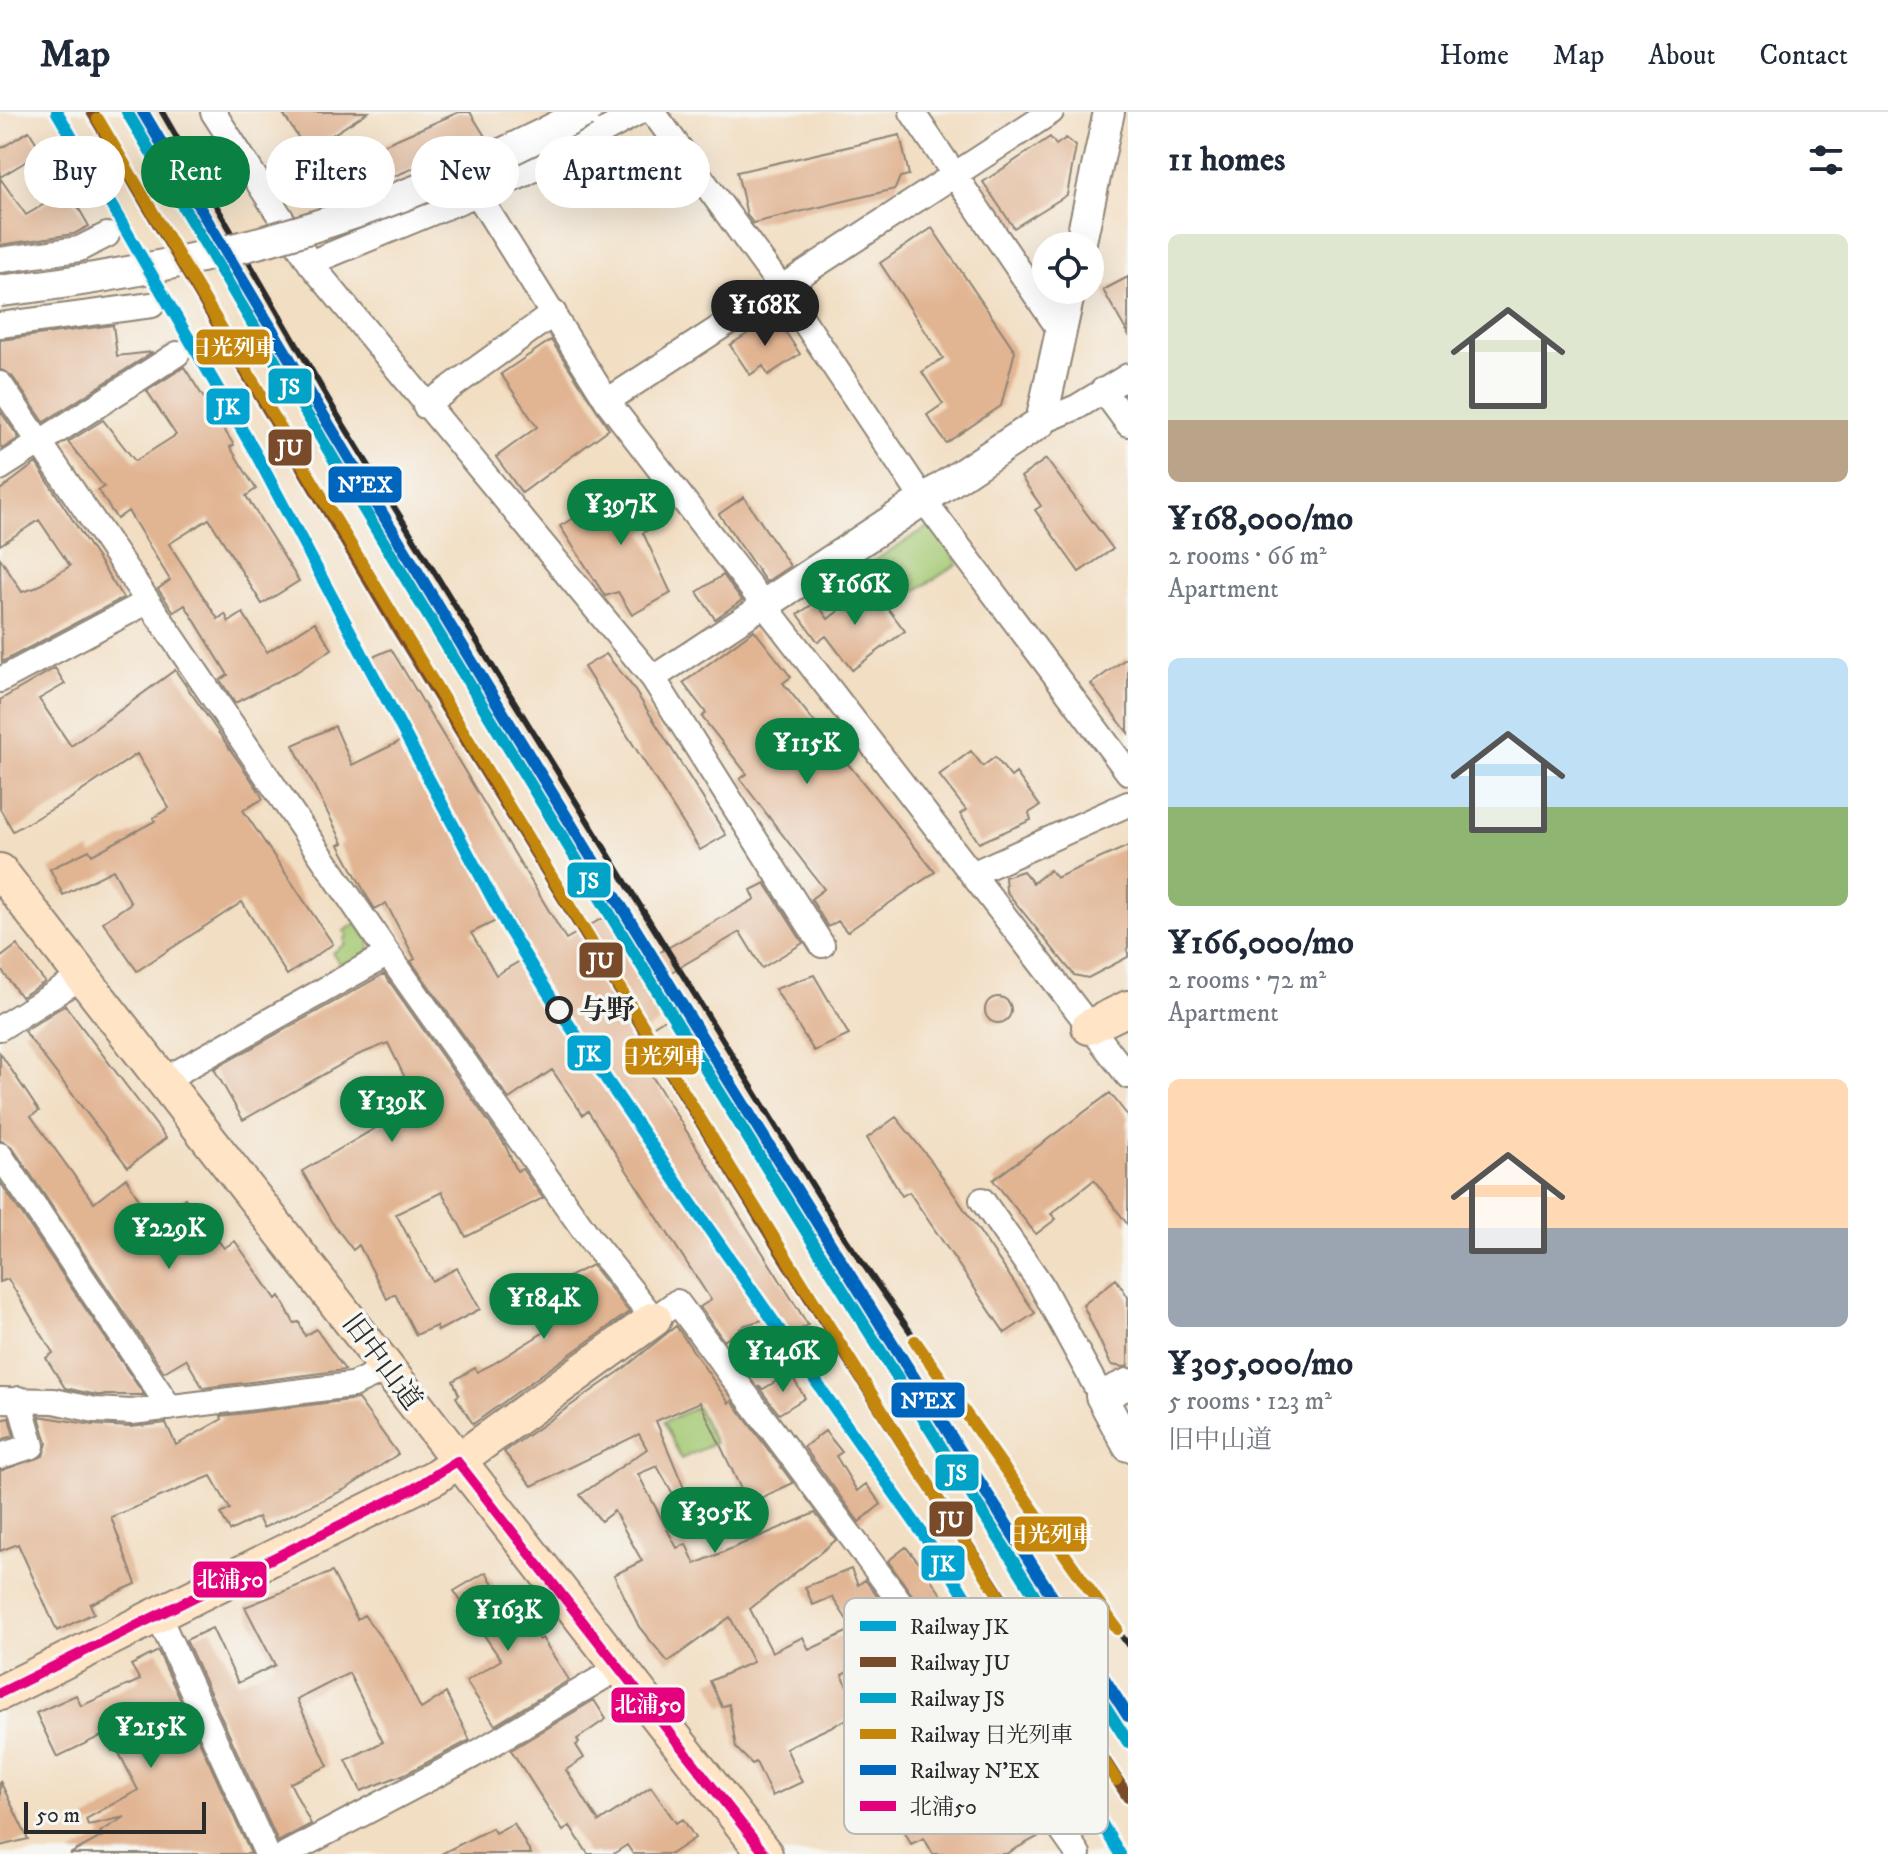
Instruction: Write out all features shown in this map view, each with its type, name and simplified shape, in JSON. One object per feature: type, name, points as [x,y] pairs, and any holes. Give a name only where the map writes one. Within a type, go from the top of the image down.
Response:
[{"type":"main road","name":"旧中山道","points":[[0,871],[765,1854]]},
{"type":"main road","points":[[1089,1027],[1128,1008]]},
{"type":"main road","points":[[0,1693],[413,1489],[457,1461],[654,1319]]},
{"type":"street","points":[[213,112],[310,263],[425,406],[653,678],[822,945]]},
{"type":"street","points":[[0,291],[141,271],[317,229],[513,151],[585,112]]},
{"type":"street","points":[[519,174],[639,112]]},
{"type":"street","points":[[653,112],[783,290],[923,499],[1128,772]]},
{"type":"street","points":[[912,112],[1061,332]]},
{"type":"street","points":[[607,401],[783,290],[1051,112]]},
{"type":"street","points":[[1083,232],[1109,112]]},
{"type":"street","points":[[310,263],[446,208]]},
{"type":"street","points":[[486,208],[607,401],[1128,1076]]},
{"type":"street","points":[[0,260],[79,249],[107,235]]},
{"type":"street","points":[[1041,422],[1067,304]]},
{"type":"street","points":[[0,325],[152,305]]},
{"type":"street","points":[[425,406],[554,313]]},
{"type":"street","points":[[0,468],[177,354]]},
{"type":"street","points":[[653,678],[1041,422],[1128,376]]},
{"type":"street","points":[[0,384],[388,954],[583,1228],[654,1319],[677,1302],[897,1598]]},
{"type":"street","points":[[1103,390],[1128,424]]},
{"type":"street","points":[[0,680],[147,602]]},
{"type":"street","points":[[972,874],[1128,804]]},
{"type":"street","points":[[164,1080],[388,954]]},
{"type":"street","points":[[0,1028],[83,976]]},
{"type":"street","points":[[0,1155],[170,1408]]},
{"type":"street","points":[[982,1200],[1040,1283],[1128,1446]]},
{"type":"street","points":[[9,1399],[132,1412],[352,1385],[387,1369]]},
{"type":"street","points":[[1101,1396],[1128,1384]]},
{"type":"street","points":[[0,1456],[32,1446],[9,1399]]},
{"type":"street","points":[[158,1615],[267,1854]]},
{"type":"street","points":[[286,1854],[472,1756],[620,1667]]},
{"type":"street","points":[[1064,1834],[1078,1854]]},
{"type":"green space","points":[[926,528],[936,528],[958,564],[890,607],[864,567]]},
{"type":"green space","points":[[357,923],[370,941],[368,959],[345,971],[332,953],[346,944],[344,939],[348,936],[344,931]]},
{"type":"green space","points":[[697,1407],[715,1443],[681,1459],[664,1422]]},
{"type":"building","points":[[282,112],[368,112],[330,136],[297,136]]},
{"type":"building","points":[[459,112],[470,112],[485,136],[411,136],[411,169],[395,176],[395,140]]},
{"type":"building","points":[[29,131],[32,136],[24,136],[24,163],[0,177],[0,149]]},
{"type":"building","points":[[900,135],[909,175],[900,177],[895,189],[753,223],[747,215],[737,172]]},
{"type":"building","points":[[1050,137],[1056,145],[1066,138],[1076,146],[1067,195],[1014,228],[983,182]]},
{"type":"building","points":[[0,178],[26,215],[38,208],[78,208],[89,226],[74,234],[0,245]]},
{"type":"building","points":[[932,228],[1015,351],[1001,406],[946,443],[927,415],[943,404],[922,372],[943,358],[880,263]]},
{"type":"building","points":[[1128,277],[1128,334],[1104,292]]},
{"type":"building","points":[[775,316],[800,354],[768,375],[763,366],[750,375],[730,345]]},
{"type":"building","points":[[113,325],[117,356],[153,352],[44,422],[12,376],[0,369],[0,340]]},
{"type":"building","points":[[551,340],[609,429],[522,493],[496,457],[537,427],[501,374]]},
{"type":"building","points":[[184,367],[234,445],[230,447],[256,489],[246,496],[299,581],[262,604],[209,519],[169,544],[218,619],[225,614],[229,622],[243,613],[267,652],[315,622],[332,649],[298,671],[235,703],[220,680],[228,675],[185,605],[174,612],[158,589],[170,580],[128,511],[117,519],[98,490],[104,487],[68,442],[103,420],[135,461],[176,435],[147,391]]},
{"type":"building","points":[[0,411],[19,438],[2,449],[0,445]]},
{"type":"building","points":[[1046,459],[1113,549],[1079,572],[1035,510],[1041,506],[1021,477]]},
{"type":"building","points":[[36,463],[123,598],[2,662],[0,558],[22,592],[35,588],[70,566],[39,520],[0,545],[0,490]]},
{"type":"building","points":[[640,479],[664,520],[643,533],[671,593],[632,615],[618,592],[605,596],[560,526]]},
{"type":"building","points":[[744,497],[790,566],[766,582],[719,514]]},
{"type":"building","points":[[723,575],[742,600],[715,619],[697,592]]},
{"type":"building","points":[[871,586],[905,631],[852,670],[826,636],[818,642],[798,614],[816,602],[828,619]]},
{"type":"building","points":[[754,630],[791,677],[783,683],[935,872],[847,932],[838,921],[828,927],[811,899],[824,889],[740,779],[747,774],[702,717],[706,713],[683,683]]},
{"type":"building","points":[[391,649],[566,939],[617,910],[644,961],[755,899],[751,890],[765,883],[803,943],[762,968],[740,932],[656,981],[676,1012],[630,1041],[808,1325],[787,1337],[773,1317],[745,1325],[724,1341],[700,1307],[711,1300],[588,1111],[583,1115],[552,1070],[509,1099],[411,961],[415,959],[386,903],[375,909],[339,845],[343,843],[293,745],[335,726],[352,765],[411,736],[368,659]],"holes":[[[510,914],[532,954],[496,975],[471,933]]]},
{"type":"building","points":[[606,654],[632,686],[726,835],[700,850],[584,667]]},
{"type":"building","points":[[1128,657],[1128,733],[1091,684]]},
{"type":"building","points":[[55,668],[65,684],[39,699],[71,746],[175,670],[257,788],[263,799],[243,810],[333,944],[287,975],[242,902],[137,971],[103,922],[131,903],[113,870],[63,895],[50,869],[89,850],[92,855],[155,821],[153,818],[169,808],[137,754],[70,799],[13,831],[0,809],[0,700]]},
{"type":"building","points":[[971,751],[983,766],[995,757],[1011,777],[1016,773],[1040,806],[1029,813],[1031,820],[979,843],[960,814],[966,810],[939,775]]},
{"type":"building","points":[[1128,846],[1128,957],[1088,978],[1074,975],[1006,891],[1005,877],[1023,871],[1033,883],[1050,870],[1056,878]]},
{"type":"building","points":[[17,945],[45,982],[21,997],[0,968],[0,958]]},
{"type":"building","points":[[384,974],[505,1145],[517,1171],[522,1169],[543,1198],[466,1237],[442,1192],[396,1214],[432,1281],[457,1268],[480,1309],[438,1331],[436,1326],[416,1335],[395,1294],[387,1299],[359,1245],[353,1250],[331,1221],[302,1171],[413,1106],[402,1084],[407,1082],[388,1043],[358,1055],[243,1120],[214,1069]]},
{"type":"building","points":[[814,975],[849,1035],[814,1051],[775,989]]},
{"type":"building","points":[[998,997],[1007,1001],[1011,1010],[1007,1019],[998,1023],[989,1019],[985,1010],[989,1001]]},
{"type":"building","points":[[65,1005],[166,1138],[128,1167],[24,1031]]},
{"type":"building","points":[[0,1053],[39,1111],[31,1116],[94,1203],[126,1178],[153,1222],[185,1198],[224,1248],[235,1241],[276,1299],[280,1296],[294,1323],[299,1322],[305,1336],[316,1329],[345,1370],[203,1388],[186,1359],[164,1372],[12,1147],[0,1140]]},
{"type":"building","points":[[1110,1093],[1128,1116],[1128,1225],[1094,1180],[1051,1214],[1056,1219],[1036,1234],[993,1180]]},
{"type":"building","points":[[896,1117],[932,1162],[1035,1313],[1005,1333],[909,1192],[902,1196],[867,1138]]},
{"type":"building","points":[[0,1182],[144,1395],[97,1395],[65,1388],[46,1358],[53,1353],[8,1279],[0,1282]]},
{"type":"building","points":[[592,1265],[629,1312],[473,1424],[456,1397],[459,1395],[453,1381],[475,1368],[477,1372],[493,1364],[546,1331],[529,1297]]},
{"type":"building","points":[[1116,1279],[1128,1297],[1128,1366],[1125,1367],[1111,1365],[1083,1305]]},
{"type":"building","points":[[676,1326],[729,1403],[732,1401],[793,1483],[748,1504],[700,1402],[656,1421],[684,1488],[673,1494],[657,1466],[638,1474],[677,1548],[686,1544],[695,1564],[815,1513],[836,1540],[750,1609],[772,1652],[803,1637],[809,1650],[844,1633],[844,1721],[786,1748],[802,1782],[772,1796],[756,1762],[752,1764],[736,1748],[729,1704],[722,1707],[710,1681],[753,1662],[730,1617],[668,1662],[639,1627],[614,1575],[642,1561],[614,1511],[601,1521],[580,1495],[647,1449],[639,1434],[532,1486],[504,1452],[623,1369]]},
{"type":"building","points":[[790,1373],[805,1398],[779,1414],[758,1386],[763,1389]]},
{"type":"building","points":[[358,1399],[398,1454],[346,1489],[263,1528],[258,1517],[230,1531],[221,1514],[230,1509],[211,1476],[111,1517],[136,1584],[90,1604],[94,1613],[57,1631],[18,1544],[0,1551],[0,1471],[43,1456],[47,1443],[39,1416],[94,1425],[131,1427],[166,1423],[176,1445],[222,1419],[221,1416]]},
{"type":"building","points":[[9,1418],[14,1436],[0,1440],[0,1420]]},
{"type":"building","points":[[825,1431],[842,1452],[836,1456],[857,1491],[866,1484],[881,1504],[859,1522],[804,1447]]},
{"type":"building","points":[[906,1547],[943,1598],[914,1598],[888,1561]]},
{"type":"building","points":[[851,1569],[858,1585],[865,1580],[878,1598],[844,1598],[844,1615],[832,1597],[813,1605],[805,1587]]},
{"type":"building","points":[[332,1572],[357,1619],[364,1615],[395,1657],[421,1709],[446,1693],[470,1740],[407,1773],[361,1791],[346,1760],[383,1742],[349,1673],[306,1695],[297,1700],[328,1766],[290,1783],[311,1824],[278,1842],[186,1640],[212,1628],[238,1683],[275,1665],[245,1607]]},
{"type":"building","points":[[486,1572],[501,1597],[507,1593],[539,1640],[542,1638],[569,1680],[495,1725],[466,1681],[501,1660],[454,1591]]},
{"type":"building","points":[[158,1651],[251,1854],[70,1854],[103,1836],[100,1832],[125,1817],[88,1825],[86,1819],[138,1790],[117,1749],[112,1751],[105,1734],[57,1757],[36,1713],[76,1695],[81,1706],[140,1680],[131,1665]]},
{"type":"building","points":[[594,1700],[606,1719],[577,1739],[579,1743],[576,1745],[584,1758],[566,1770],[599,1822],[651,1787],[676,1823],[683,1819],[695,1838],[671,1854],[633,1854],[627,1845],[613,1854],[588,1854],[570,1826],[563,1831],[511,1750]]},
{"type":"building","points":[[0,1781],[28,1839],[0,1846]]},
{"type":"building","points":[[514,1823],[531,1854],[441,1854],[492,1828],[495,1833]]},
{"type":"building","points":[[906,1834],[1043,1834],[1006,1854],[933,1854],[924,1838],[911,1844]]},
{"type":"railway","points":[[145,112],[436,604],[829,1244],[1052,1598]]},
{"type":"railway","points":[[162,112],[335,411],[843,1235],[1095,1598]]},
{"type":"railway","points":[[1108,1616],[1128,1645]]},
{"type":"railway","points":[[1108,1686],[1128,1718]]},
{"type":"rail line","name":"JK","points":[[57,112],[256,454],[508,928],[557,1007],[697,1212],[966,1598]]},
{"type":"rail line","name":"JU","points":[[92,112],[396,627],[791,1269],[1001,1598]]},
{"type":"rail line","name":"JS","points":[[127,112],[620,931],[1037,1598]]},
{"type":"rail line","name":"N'EX","points":[[143,112],[629,918],[1054,1598]]},
{"type":"rail line","name":"日光列車","points":[[98,119],[599,954],[1000,1598]]},
{"type":"rail line","name":"日光列車","points":[[915,1341],[1095,1598]]},
{"type":"rail line","name":"日光列車","points":[[1108,1616],[1117,1629]]},
{"type":"rail line","name":"N'EX","points":[[1108,1684],[1128,1716]]},
{"type":"rail line","name":"JS","points":[[1108,1710],[1128,1742]]},
{"type":"rail line","name":"JU","points":[[1108,1766],[1128,1797]]},
{"type":"rail line","name":"日光列車","points":[[1108,1767],[1116,1780]]},
{"type":"rail line","name":"JK","points":[[1108,1834],[1120,1854]]},
{"type":"transit line","name":"北浦50","points":[[457,1461],[765,1854]]},
{"type":"transit line","name":"北浦50","points":[[0,1693],[413,1489],[457,1461]]},
{"type":"place","name":"与野","points":[[559,1010]]}]
